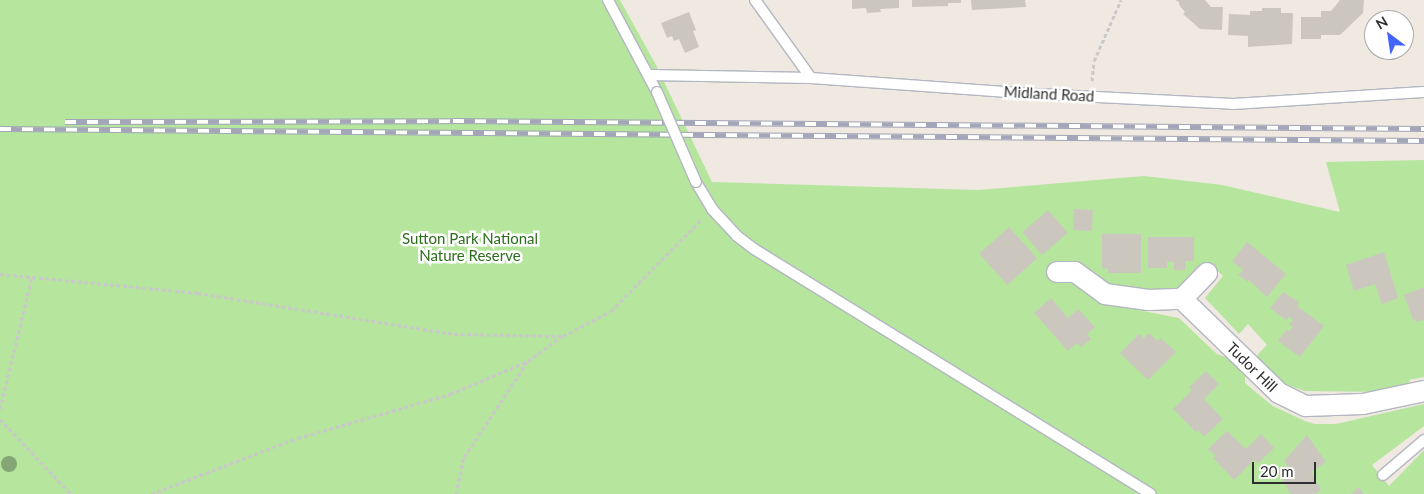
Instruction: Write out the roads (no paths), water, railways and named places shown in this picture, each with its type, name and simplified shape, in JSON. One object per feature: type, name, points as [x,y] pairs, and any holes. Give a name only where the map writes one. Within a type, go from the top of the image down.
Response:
[{"type":"street","points":[[1057,272],[1075,272],[1105,294],[1149,300],[1182,299],[1207,273]]},
{"type":"street","name":"Tudor Hill","points":[[1182,299],[1279,393],[1306,406],[1363,404],[1424,391]]},
{"type":"lane","points":[[608,0],[649,75],[696,182],[712,209],[737,236],[754,249],[1150,494]]},
{"type":"lane","points":[[754,0],[811,78]]},
{"type":"lane","name":"Midland Road","points":[[649,75],[811,78],[1018,93],[1233,104],[1424,92]]},
{"type":"lane","points":[[1383,476],[1424,440]]},
{"type":"railway","points":[[65,122],[453,121],[1424,129]]},
{"type":"railway","points":[[0,129],[1424,141]]},
{"type":"park label","name":"Sutton Park National Nature Reserve","points":[[470,246]]}]
